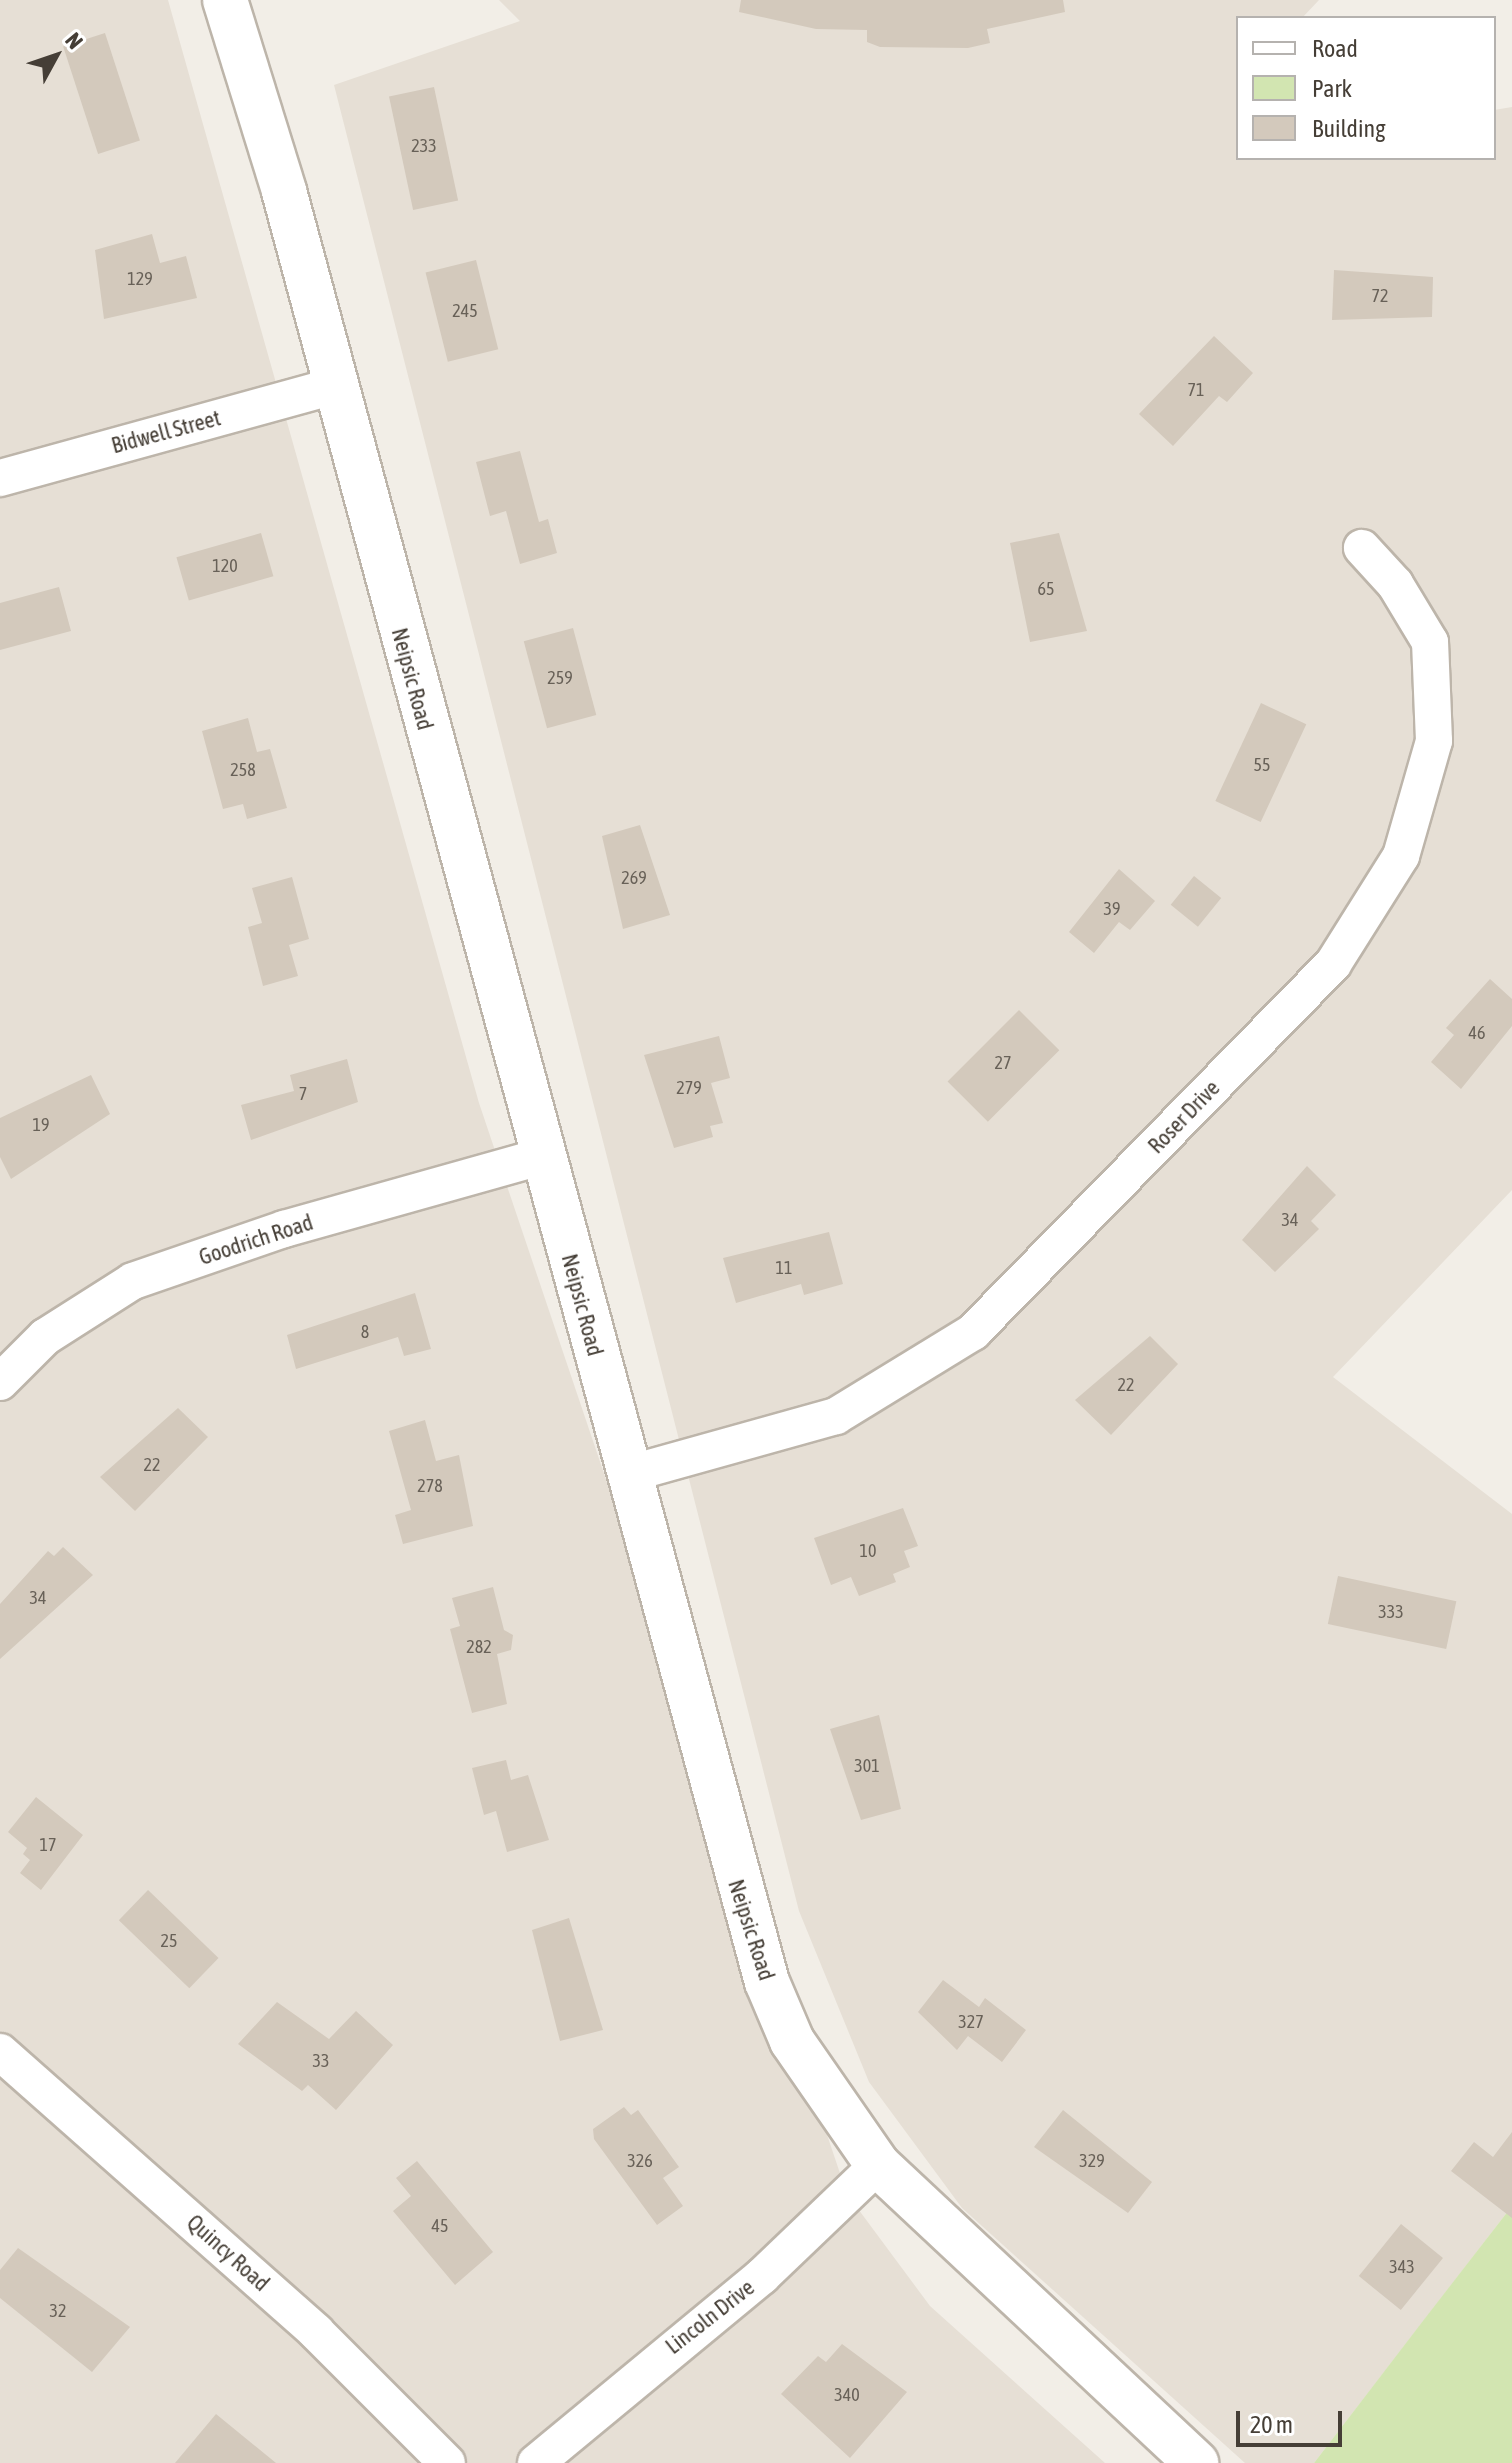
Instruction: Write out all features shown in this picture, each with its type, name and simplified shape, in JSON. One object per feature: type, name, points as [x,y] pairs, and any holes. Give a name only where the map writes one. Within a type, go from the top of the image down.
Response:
[{"type":"street","name":"Neipsic Road","points":[[225,0],[767,1982],[792,2041],[878,2165],[1196,2463]]},
{"type":"street","name":"Bidwell Street","points":[[0,478],[333,386]]},
{"type":"street","name":"Roser Drive","points":[[628,1474],[836,1416],[973,1332],[1333,964],[1401,856],[1434,741],[1430,642],[1395,584],[1362,548]]},
{"type":"street","name":"Goodrich Road","points":[[0,1382],[45,1337],[133,1281],[284,1229],[541,1157]]},
{"type":"street","name":"Quincy Road","points":[[0,2052],[316,2332],[447,2463]]},
{"type":"street","name":"Lincoln Drive","points":[[536,2463],[762,2276],[878,2165]]},
{"type":"shaded area","points":[[0,0],[168,0],[479,1103],[847,2194],[930,2306],[1105,2463],[0,2463]]},
{"type":"shaded area","points":[[499,0],[1319,0],[1304,16],[1236,16],[1236,160],[1496,160],[1496,110],[1512,107],[1512,1190],[1333,1377],[1512,1514],[1512,2206],[1314,2463],[1245,2463],[962,2208],[869,2082],[799,1911],[334,85],[520,21]]},
{"type":"green space","points":[[1512,2206],[1512,2463],[1314,2463],[1426,2317]]},
{"type":"building","points":[[741,0],[1063,0],[1065,12],[987,29],[990,43],[968,48],[880,47],[867,42],[867,30],[816,29],[739,12]]},
{"type":"building","points":[[105,33],[140,140],[98,154],[63,47]]},
{"type":"building","points":[[434,87],[458,200],[413,210],[389,97]]},
{"type":"building","points":[[152,234],[160,263],[186,256],[197,298],[104,319],[95,250]]},
{"type":"building","points":[[476,260],[498,349],[448,362],[426,273]]},
{"type":"building","points":[[1334,270],[1433,277],[1432,317],[1332,320]]},
{"type":"building","points":[[1214,336],[1253,373],[1227,402],[1219,396],[1173,446],[1139,414]]},
{"type":"building","points":[[520,451],[539,522],[548,519],[557,553],[520,564],[506,511],[490,516],[476,462]]},
{"type":"building","points":[[261,533],[273,576],[189,601],[176,557]]},
{"type":"building","points":[[1059,533],[1087,631],[1030,642],[1010,543]]},
{"type":"building","points":[[59,587],[71,631],[0,650],[0,603]]},
{"type":"building","points":[[573,628],[596,715],[547,728],[524,641]]},
{"type":"building","points":[[1261,703],[1306,724],[1261,822],[1215,801]]},
{"type":"building","points":[[248,718],[257,752],[270,749],[287,808],[247,819],[243,804],[223,809],[202,731]]},
{"type":"building","points":[[640,825],[670,915],[623,929],[602,836]]},
{"type":"building","points":[[1119,869],[1155,901],[1130,930],[1119,922],[1094,953],[1069,932]]},
{"type":"building","points":[[1194,876],[1221,898],[1198,927],[1171,905]]},
{"type":"building","points":[[292,877],[309,939],[289,945],[298,976],[263,986],[248,927],[262,923],[252,888]]},
{"type":"building","points":[[1490,979],[1512,999],[1512,1026],[1461,1089],[1431,1062],[1454,1035],[1446,1028]]},
{"type":"building","points":[[1019,1010],[1059,1050],[988,1122],[948,1081]]},
{"type":"building","points":[[719,1036],[730,1078],[711,1083],[723,1123],[710,1126],[713,1137],[674,1148],[644,1055]]},
{"type":"building","points":[[347,1059],[358,1102],[251,1140],[241,1105],[294,1091],[290,1075]]},
{"type":"building","points":[[91,1075],[110,1114],[11,1179],[0,1157],[0,1118]]},
{"type":"building","points":[[1307,1166],[1336,1195],[1311,1221],[1319,1229],[1275,1272],[1242,1240]]},
{"type":"building","points":[[829,1232],[843,1284],[804,1295],[801,1284],[736,1303],[723,1258]]},
{"type":"building","points":[[415,1293],[431,1349],[404,1356],[398,1337],[296,1369],[287,1335]]},
{"type":"building","points":[[1150,1336],[1178,1364],[1111,1435],[1075,1400]]},
{"type":"building","points":[[178,1408],[208,1437],[135,1511],[100,1477]]},
{"type":"building","points":[[425,1420],[436,1461],[459,1455],[473,1526],[403,1544],[395,1515],[411,1510],[389,1431]]},
{"type":"building","points":[[903,1508],[918,1546],[904,1551],[910,1567],[893,1574],[896,1582],[859,1596],[851,1577],[831,1585],[814,1538]]},
{"type":"building","points":[[63,1547],[93,1575],[0,1659],[0,1604],[48,1551],[54,1556]]},
{"type":"building","points":[[1338,1576],[1456,1601],[1446,1649],[1328,1624]]},
{"type":"building","points":[[493,1587],[504,1630],[513,1635],[511,1650],[497,1654],[507,1704],[472,1713],[450,1629],[460,1626],[452,1598]]},
{"type":"building","points":[[879,1715],[901,1809],[861,1820],[830,1729]]},
{"type":"building","points":[[506,1760],[511,1780],[528,1775],[549,1840],[507,1852],[496,1811],[484,1815],[472,1768]]},
{"type":"building","points":[[36,1797],[83,1835],[41,1890],[20,1873],[30,1860],[23,1854],[27,1848],[8,1832]]},
{"type":"building","points":[[148,1890],[218,1958],[189,1988],[119,1920]]},
{"type":"building","points":[[569,1918],[603,2030],[560,2041],[532,1930]]},
{"type":"building","points":[[943,1980],[979,2007],[985,1998],[1026,2030],[1002,2062],[968,2036],[957,2050],[918,2012]]},
{"type":"building","points":[[277,2002],[329,2039],[356,2011],[393,2045],[336,2110],[308,2085],[302,2091],[238,2044]]},
{"type":"building","points":[[624,2107],[631,2115],[638,2110],[679,2167],[663,2178],[683,2206],[657,2225],[594,2139],[593,2129]]},
{"type":"building","points":[[1063,2110],[1152,2182],[1128,2213],[1034,2147]]},
{"type":"building","points":[[1512,2132],[1512,2218],[1451,2171],[1474,2142],[1493,2157]]},
{"type":"building","points":[[417,2161],[493,2252],[455,2285],[393,2211],[411,2196],[396,2178]]},
{"type":"building","points":[[1401,2224],[1443,2258],[1401,2310],[1359,2276]]},
{"type":"building","points":[[18,2248],[130,2327],[92,2372],[0,2298],[0,2270]]},
{"type":"building","points":[[842,2344],[907,2392],[850,2458],[781,2394],[818,2356],[826,2362]]},
{"type":"building","points":[[216,2414],[276,2463],[175,2463]]}]
